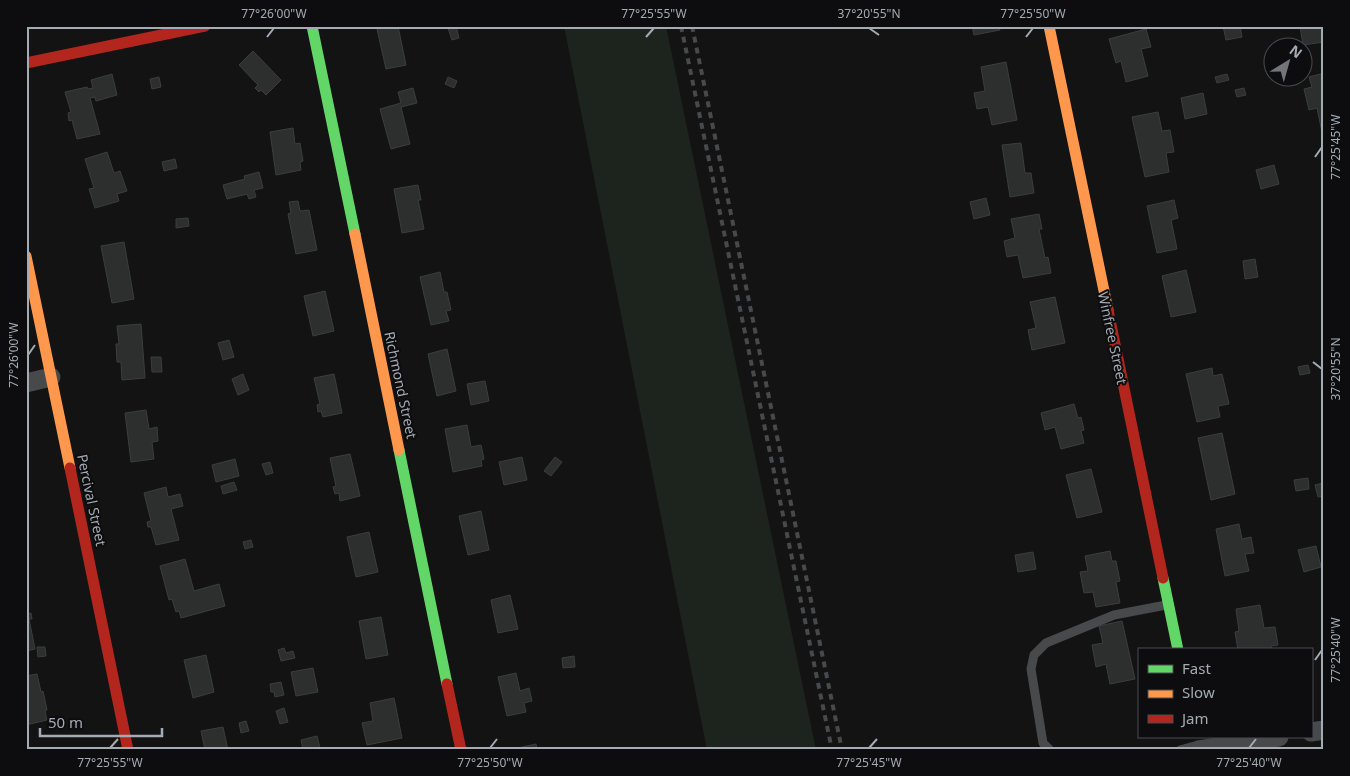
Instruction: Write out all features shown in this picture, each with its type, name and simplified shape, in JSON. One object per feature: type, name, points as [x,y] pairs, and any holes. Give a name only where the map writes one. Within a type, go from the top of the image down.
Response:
[{"type":"street","points":[[26,63],[205,26]]},
{"type":"street","name":"Richmond Street","points":[[312,26],[461,750]]},
{"type":"street","name":"Winfree Street","points":[[1049,26],[1178,648]]},
{"type":"street","name":"Percival Street","points":[[26,256],[128,750]]},
{"type":"street","points":[[26,383],[51,377]]},
{"type":"street","points":[[1194,746],[1270,738]]},
{"type":"lane","points":[[1050,750],[1043,743],[1031,669],[1034,654],[1046,643],[1114,615],[1168,605]]},
{"type":"shaded area","points":[[564,26],[666,26],[816,750],[707,750]]},
{"type":"building","points":[[398,26],[406,65],[386,69],[377,29]]},
{"type":"building","points":[[456,26],[459,38],[452,40],[448,28]]},
{"type":"building","points":[[972,26],[999,26],[1000,30],[974,35]]},
{"type":"building","points":[[1223,26],[1240,26],[1242,37],[1226,40]]},
{"type":"building","points":[[1300,26],[1324,26],[1324,42],[1312,44],[1312,38],[1302,38]]},
{"type":"building","points":[[1146,29],[1151,47],[1141,49],[1148,76],[1126,82],[1121,61],[1116,63],[1109,39]]},
{"type":"building","points":[[253,51],[281,80],[266,95],[261,90],[259,92],[255,88],[258,85],[239,65]]},
{"type":"building","points":[[1006,62],[1017,120],[992,125],[988,107],[977,109],[974,93],[985,91],[981,67]]},
{"type":"building","points":[[1324,73],[1323,137],[1317,108],[1309,110],[1304,89],[1312,88],[1312,76]]},
{"type":"building","points":[[112,74],[117,95],[96,101],[95,97],[90,98],[100,134],[77,139],[72,120],[69,121],[68,113],[71,112],[65,92],[87,87],[88,89],[93,88],[91,80]]},
{"type":"building","points":[[1227,74],[1229,80],[1217,83],[1215,77]]},
{"type":"building","points":[[159,77],[161,87],[152,89],[150,79]]},
{"type":"building","points":[[448,77],[457,81],[454,88],[445,84]]},
{"type":"building","points":[[413,88],[417,103],[401,107],[410,144],[391,149],[380,109],[401,103],[398,92]]},
{"type":"building","points":[[1244,88],[1246,95],[1237,97],[1235,90]]},
{"type":"building","points":[[1203,93],[1207,114],[1185,119],[1181,98]]},
{"type":"building","points":[[1158,112],[1162,131],[1170,130],[1174,152],[1166,153],[1169,172],[1145,177],[1132,117]]},
{"type":"building","points":[[293,128],[295,144],[300,143],[303,161],[300,162],[301,170],[276,175],[270,132]]},
{"type":"building","points":[[1021,143],[1025,173],[1031,173],[1034,193],[1010,197],[1002,145]]},
{"type":"building","points":[[107,152],[114,173],[120,171],[127,191],[117,194],[119,201],[95,208],[89,189],[94,188],[85,159]]},
{"type":"building","points":[[175,159],[177,168],[164,171],[162,162]]},
{"type":"building","points":[[1274,165],[1279,184],[1261,189],[1256,170]]},
{"type":"building","points":[[259,172],[263,188],[254,190],[256,197],[249,199],[247,194],[227,199],[223,185],[245,179],[244,176]]},
{"type":"building","points":[[418,185],[421,200],[418,200],[424,229],[402,233],[394,189]]},
{"type":"building","points":[[986,198],[990,215],[974,219],[970,202]]},
{"type":"building","points":[[1174,200],[1178,218],[1171,220],[1177,249],[1157,253],[1147,206]]},
{"type":"building","points":[[298,201],[300,211],[309,210],[317,250],[296,254],[288,214],[291,213],[289,202]]},
{"type":"building","points":[[1039,214],[1042,229],[1039,229],[1045,258],[1048,257],[1051,273],[1023,278],[1018,255],[1007,257],[1004,241],[1015,238],[1011,219]]},
{"type":"building","points":[[188,218],[189,226],[176,228],[176,219]]},
{"type":"building","points":[[124,242],[134,299],[112,303],[101,246]]},
{"type":"building","points":[[1255,259],[1258,277],[1245,279],[1243,261]]},
{"type":"building","points":[[1186,270],[1196,312],[1171,317],[1162,276]]},
{"type":"building","points":[[440,272],[444,292],[447,292],[451,310],[446,311],[449,321],[431,325],[420,277]]},
{"type":"building","points":[[325,291],[334,331],[313,336],[304,296]]},
{"type":"building","points":[[1055,297],[1065,343],[1032,350],[1028,330],[1036,328],[1030,302]]},
{"type":"building","points":[[141,324],[145,378],[122,380],[121,362],[117,362],[116,344],[119,344],[117,326]]},
{"type":"building","points":[[229,340],[234,357],[223,360],[218,343]]},
{"type":"building","points":[[447,349],[456,391],[437,396],[428,354]]},
{"type":"building","points":[[151,357],[161,357],[162,372],[152,372]]},
{"type":"building","points":[[1308,365],[1310,373],[1300,375],[1298,367]]},
{"type":"building","points":[[1212,368],[1213,376],[1222,374],[1229,404],[1218,406],[1220,417],[1197,422],[1186,374]]},
{"type":"building","points":[[243,374],[249,390],[238,395],[232,379]]},
{"type":"building","points":[[334,374],[342,413],[323,417],[321,411],[318,412],[317,405],[320,404],[314,378]]},
{"type":"building","points":[[485,381],[489,401],[471,405],[467,384]]},
{"type":"building","points":[[1074,404],[1078,418],[1081,417],[1084,430],[1081,431],[1084,443],[1061,449],[1055,427],[1045,430],[1041,413]]},
{"type":"building","points":[[146,410],[149,429],[157,427],[158,441],[152,442],[154,459],[131,462],[125,413]]},
{"type":"building","points":[[467,425],[471,447],[481,445],[484,459],[481,460],[482,466],[453,472],[445,429]]},
{"type":"building","points":[[1222,433],[1235,494],[1211,500],[1198,438]]},
{"type":"building","points":[[350,454],[360,496],[340,501],[339,493],[335,494],[333,487],[336,486],[330,458]]},
{"type":"building","points":[[522,457],[527,480],[504,485],[499,462]]},
{"type":"building","points":[[555,457],[562,462],[551,476],[544,471]]},
{"type":"building","points":[[235,459],[239,476],[216,482],[212,465]]},
{"type":"building","points":[[270,462],[273,473],[266,475],[262,464]]},
{"type":"building","points":[[1091,469],[1102,512],[1077,518],[1066,475]]},
{"type":"building","points":[[1308,478],[1309,489],[1296,491],[1294,480]]},
{"type":"building","points":[[234,482],[237,490],[223,494],[221,486]]},
{"type":"building","points":[[1323,483],[1324,496],[1318,497],[1315,485]]},
{"type":"building","points":[[166,487],[168,497],[180,494],[183,506],[171,509],[179,540],[156,545],[151,527],[148,527],[147,522],[151,521],[144,493]]},
{"type":"building","points":[[481,511],[489,550],[468,555],[459,516]]},
{"type":"building","points":[[1239,524],[1242,539],[1251,537],[1254,553],[1245,554],[1249,571],[1225,576],[1216,529]]},
{"type":"building","points":[[369,532],[378,572],[356,577],[347,537]]},
{"type":"building","points":[[251,540],[253,547],[245,549],[243,542]]},
{"type":"building","points":[[1316,546],[1321,567],[1304,572],[1298,550]]},
{"type":"building","points":[[1110,551],[1112,561],[1116,561],[1120,581],[1116,582],[1120,603],[1096,607],[1093,592],[1084,593],[1080,572],[1088,571],[1085,556]]},
{"type":"building","points":[[1033,552],[1036,569],[1018,572],[1015,555]]},
{"type":"building","points":[[185,559],[194,591],[219,584],[225,606],[181,618],[179,611],[176,612],[172,599],[169,600],[160,566]]},
{"type":"building","points":[[510,595],[518,629],[498,633],[491,600]]},
{"type":"building","points":[[26,602],[29,614],[31,613],[32,619],[29,619],[35,649],[26,651]]},
{"type":"building","points":[[1260,605],[1264,628],[1275,627],[1278,645],[1271,646],[1272,648],[1238,648],[1235,632],[1239,631],[1236,609]]},
{"type":"building","points":[[381,617],[388,655],[366,659],[359,621]]},
{"type":"building","points":[[1122,621],[1135,679],[1110,684],[1106,664],[1096,667],[1092,645],[1103,643],[1099,626]]},
{"type":"building","points":[[37,647],[45,647],[46,656],[38,657]]},
{"type":"building","points":[[284,648],[286,653],[293,651],[295,658],[281,661],[278,650]]},
{"type":"building","points":[[206,655],[214,692],[193,698],[184,660]]},
{"type":"building","points":[[574,656],[575,667],[563,668],[562,658]]},
{"type":"building","points":[[313,668],[318,692],[296,696],[291,672]]},
{"type":"building","points":[[516,673],[520,691],[529,688],[532,701],[524,703],[526,712],[507,716],[498,677]]},
{"type":"building","points":[[37,674],[41,692],[43,691],[47,720],[26,725],[26,676]]},
{"type":"building","points":[[281,682],[284,695],[275,697],[274,692],[271,692],[270,684]]},
{"type":"building","points":[[394,698],[402,738],[367,745],[362,723],[373,721],[370,703]]},
{"type":"building","points":[[284,708],[288,722],[280,724],[276,711]]},
{"type":"building","points":[[246,721],[249,731],[241,733],[239,723]]},
{"type":"building","points":[[223,727],[228,750],[205,750],[201,731]]},
{"type":"building","points":[[317,736],[320,748],[303,750],[301,740]]},
{"type":"building","points":[[536,744],[537,750],[513,749]]},
{"type":"railway","points":[[681,26],[832,750]]},
{"type":"railway","points":[[692,26],[842,750]]},
{"type":"traffic: fast","points":[[312,26],[355,234]]},
{"type":"traffic: fast","points":[[399,450],[447,684]]},
{"type":"traffic: fast","points":[[1163,578],[1178,648]]},
{"type":"traffic: slow","points":[[1049,26],[1108,310]]},
{"type":"traffic: slow","points":[[355,234],[399,450]]},
{"type":"traffic: slow","points":[[26,256],[70,468]]},
{"type":"traffic: jam","points":[[26,63],[205,26]]},
{"type":"traffic: jam","points":[[1108,310],[1163,578]]},
{"type":"traffic: jam","points":[[70,468],[128,750]]},
{"type":"traffic: jam","points":[[447,684],[461,750]]}]
